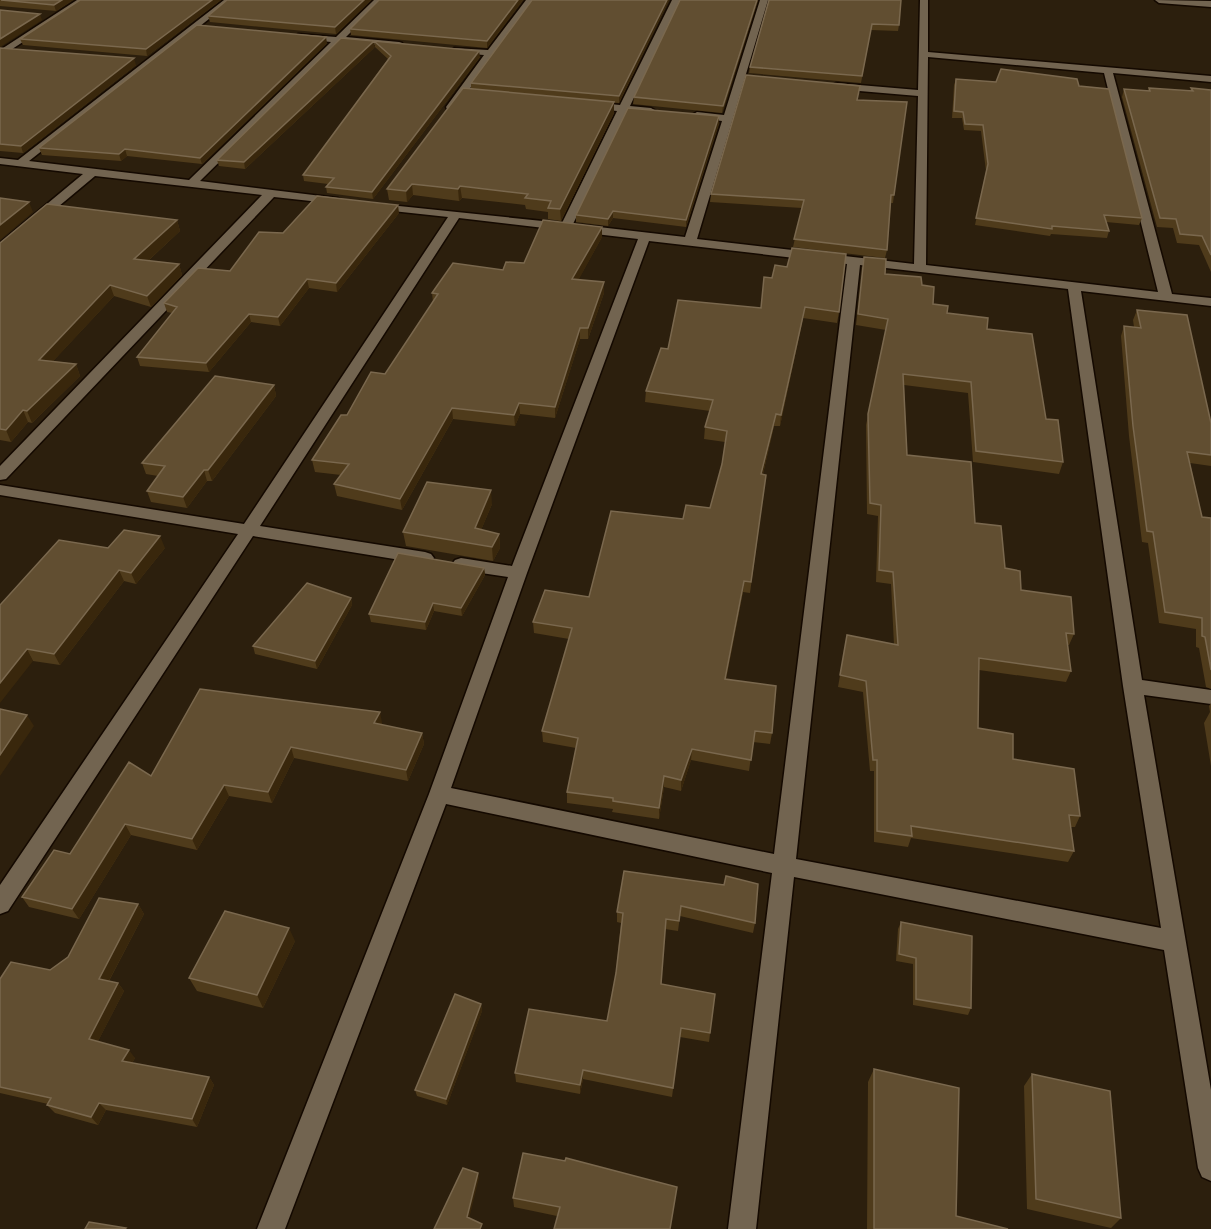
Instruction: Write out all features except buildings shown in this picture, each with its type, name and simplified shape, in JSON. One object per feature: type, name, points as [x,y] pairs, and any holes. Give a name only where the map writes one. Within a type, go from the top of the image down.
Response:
[{"type":"street","points":[[3,51],[83,0]]},
{"type":"street","points":[[19,164],[148,61],[230,0]]},
{"type":"street","points":[[191,184],[378,0]]},
{"type":"street","points":[[448,112],[530,0]]},
{"type":"street","points":[[566,227],[676,0]]},
{"type":"street","points":[[690,242],[727,118],[744,78],[764,0]]},
{"type":"street","points":[[920,268],[924,0]]},
{"type":"street","points":[[1160,0],[1211,4]]},
{"type":"street","points":[[47,15],[59,16]]},
{"type":"street","points":[[195,26],[206,27]]},
{"type":"street","points":[[295,35],[410,46]]},
{"type":"street","points":[[445,49],[492,53]]},
{"type":"street","points":[[3,51],[30,51]]},
{"type":"street","points":[[923,54],[1211,79]]},
{"type":"street","points":[[136,60],[148,61]]},
{"type":"street","points":[[1108,71],[1166,297]]},
{"type":"street","points":[[830,85],[922,93]]},
{"type":"street","points":[[462,93],[474,94]]},
{"type":"street","points":[[578,104],[659,111]]},
{"type":"street","points":[[682,114],[727,118]]},
{"type":"street","points":[[0,161],[270,194],[369,202],[690,242],[1211,302]]},
{"type":"street","points":[[0,249],[91,173]]},
{"type":"street","points":[[0,475],[270,194]]},
{"type":"street","points":[[0,904],[455,214]]},
{"type":"street","points":[[271,1229],[439,794],[518,573],[645,236]]},
{"type":"street","points":[[742,1229],[854,261]]},
{"type":"street","points":[[1074,287],[1133,686],[1211,1168]]},
{"type":"street","points":[[0,490],[250,528],[518,573]]},
{"type":"street","points":[[1133,686],[1211,697]]},
{"type":"street","points":[[439,794],[784,866],[1173,941]]}]
